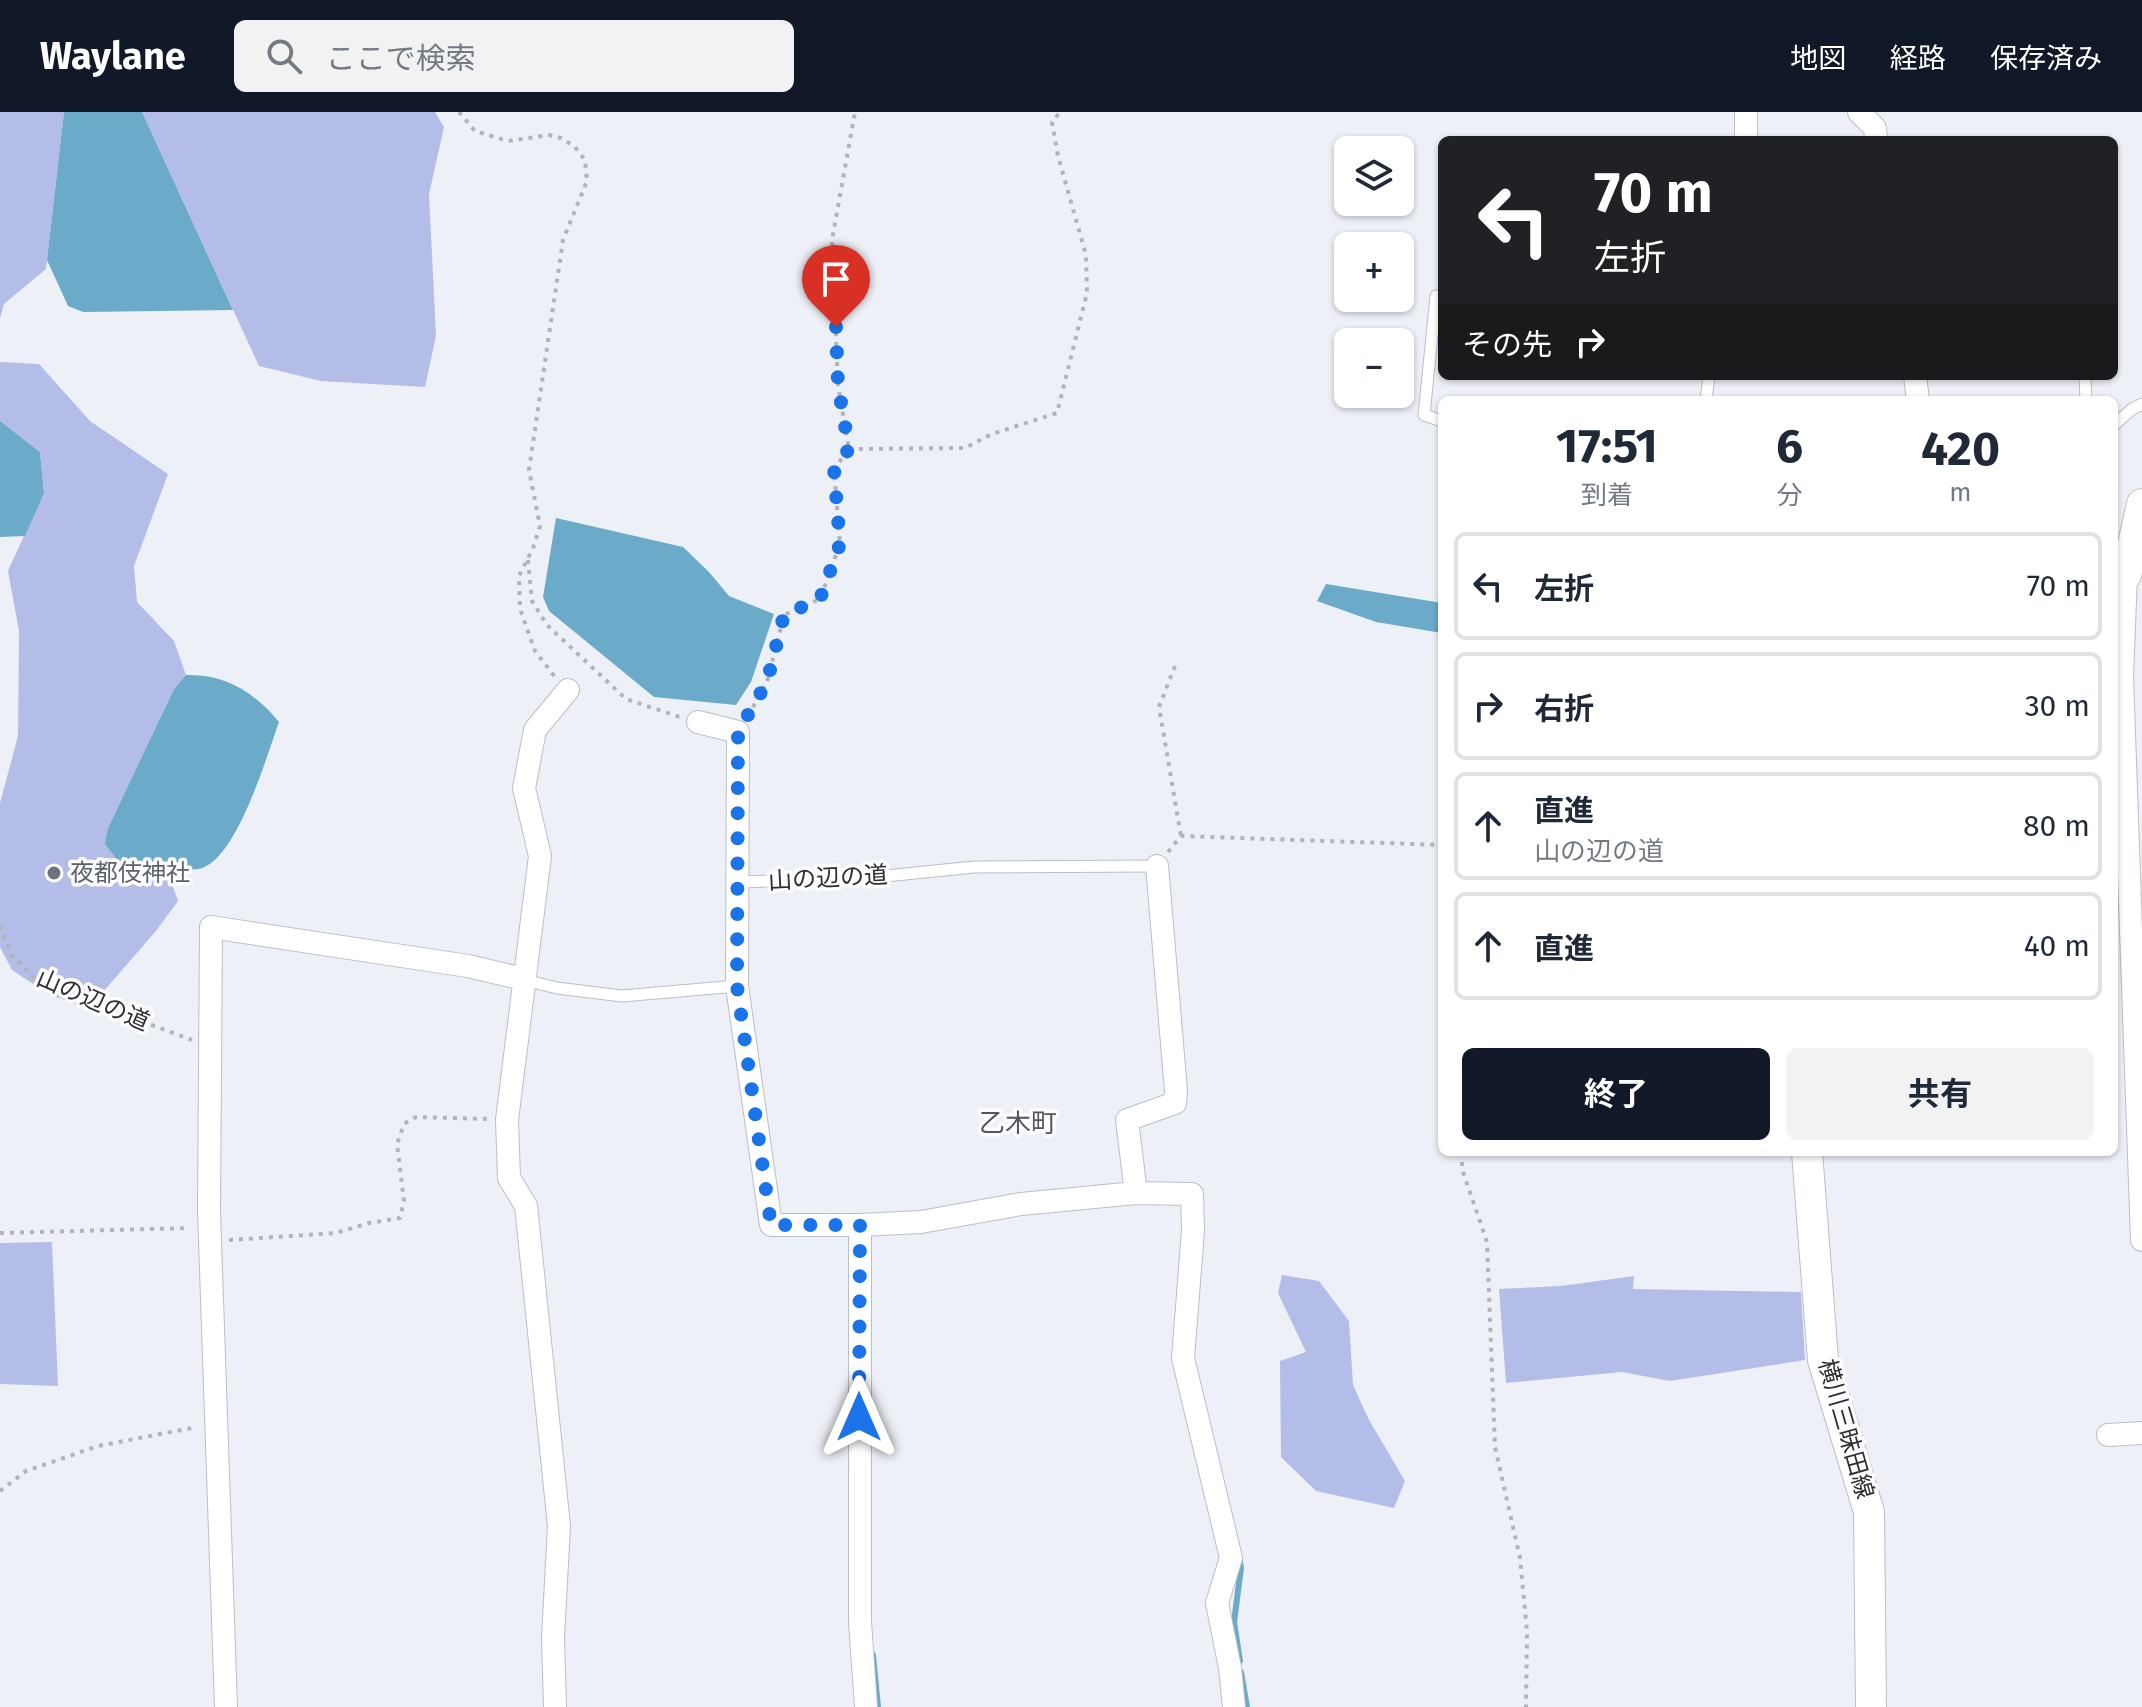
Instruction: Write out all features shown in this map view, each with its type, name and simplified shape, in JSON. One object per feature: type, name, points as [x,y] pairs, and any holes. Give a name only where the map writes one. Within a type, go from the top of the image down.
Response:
[{"type":"main road","points":[[2120,576],[2142,504]]},
{"type":"main road","name":"横川三昧田線","points":[[1807,1156],[1823,1360],[1869,1512],[1871,1707]]},
{"type":"street","points":[[1746,112],[1746,136]]},
{"type":"street","points":[[1859,112],[1875,128],[1876,136]]},
{"type":"street","points":[[2120,576],[2122,677],[2135,798],[2131,973],[2142,1240]]},
{"type":"street","points":[[555,1707],[553,1637],[559,1526],[526,1206],[509,1178],[507,1120],[540,856],[524,788],[535,730],[568,690]]},
{"type":"street","points":[[698,722],[738,732],[738,882]]},
{"type":"street","points":[[1136,1193],[1127,1120],[1175,1103],[1176,1091],[1157,866]]},
{"type":"street","name":"山の辺の道","points":[[738,882],[737,986],[771,1225],[860,1225]]},
{"type":"street","points":[[226,1707],[210,1235],[211,927],[468,966],[523,979]]},
{"type":"street","points":[[866,1707],[860,1622],[860,1225],[921,1222],[1021,1204],[1136,1193],[1192,1194],[1193,1231],[1183,1358],[1231,1558],[1217,1603],[1234,1707]]},
{"type":"street","points":[[2108,1435],[2142,1433]]},
{"type":"lane","points":[[1436,296],[1424,415],[1438,420]]},
{"type":"lane","points":[[2118,421],[2142,404]]},
{"type":"lane","name":"山の辺の道","points":[[738,882],[866,878],[974,867],[1157,866]]},
{"type":"lane","points":[[523,979],[557,988],[622,996],[737,986]]},
{"type":"path","points":[[459,112],[475,131],[508,141],[549,135],[561,138],[575,147],[585,160],[587,181],[563,240],[529,470],[540,526],[519,576],[520,609],[535,651],[568,690]]},
{"type":"path","points":[[738,732],[767,682],[784,615],[820,599],[840,544],[834,469],[849,449],[838,385],[832,240],[855,112]]},
{"type":"path","points":[[849,449],[965,448],[992,434],[1057,413],[1087,293],[1086,255],[1058,156],[1052,122],[1060,112]]},
{"type":"path","points":[[528,558],[532,601],[547,625],[626,699],[698,722]]},
{"type":"path","points":[[1157,866],[1181,836],[1159,707],[1175,666]]},
{"type":"path","points":[[1181,836],[1438,845]]},
{"type":"path","name":"山の辺の道","points":[[0,926],[12,955],[21,968],[39,983],[209,1047]]},
{"type":"path","points":[[0,1233],[336,1233],[400,1218],[404,1201],[397,1144],[404,1124],[416,1117],[507,1120]]},
{"type":"path","points":[[1462,1156],[1462,1169],[1487,1242],[1495,1447],[1520,1558],[1527,1631],[1526,1707]]},
{"type":"path","points":[[0,1491],[26,1471],[98,1446],[217,1424]]},
{"type":"shaded area","points":[[0,112],[64,112],[46,269],[4,304],[0,318]]},
{"type":"shaded area","points":[[64,112],[142,112],[233,310],[83,312],[68,306],[47,260]]},
{"type":"shaded area","points":[[142,112],[435,112],[444,127],[429,194],[436,336],[425,387],[321,381],[259,366]]},
{"type":"shaded area","points":[[0,362],[39,364],[90,421],[168,474],[134,566],[137,602],[174,641],[186,675],[174,689],[108,828],[118,861],[166,867],[178,901],[89,1008],[50,995],[12,970],[0,947],[0,803],[18,736],[19,631],[8,571],[44,492],[40,452],[0,421]]},
{"type":"shaded area","points":[[0,421],[40,452],[44,493],[25,536],[0,537]]},
{"type":"shaded area","points":[[556,518],[683,547],[729,596],[774,614],[751,682],[736,705],[654,697],[549,611],[543,597]]},
{"type":"shaded area","points":[[1326,584],[1438,602],[1438,632],[1376,622],[1317,601]]},
{"type":"shaded area","points":[[186,675],[214,678],[238,687],[260,702],[279,722],[258,781],[237,829],[212,862],[198,869],[178,870],[118,861],[105,844],[108,828],[174,689]]},
{"type":"shaded area","points":[[52,1242],[58,1386],[0,1384],[0,1243]]},
{"type":"shaded area","points":[[1282,1275],[1319,1281],[1349,1321],[1353,1385],[1369,1420],[1405,1481],[1394,1508],[1316,1491],[1281,1457],[1280,1361],[1306,1352],[1278,1293]]},
{"type":"shaded area","points":[[1634,1276],[1633,1289],[1801,1292],[1805,1360],[1670,1381],[1622,1372],[1506,1383],[1499,1289],[1561,1286]]},
{"type":"waterway","points":[[1239,1557],[1241,1568],[1234,1622],[1240,1661]]},
{"type":"waterway","points":[[873,1655],[878,1707]]},
{"type":"waterway","points":[[1241,1672],[1247,1707]]},
{"type":"place","name":"夜都伎神社","points":[[54,873]]},
{"type":"district","name":"乙木町","points":[[1018,1123]]},
{"type":"route","points":[[836,327],[838,385],[849,449],[834,469],[840,544],[820,599],[784,615],[767,682],[738,732],[737,986],[771,1225],[860,1225],[859,1417]]}]
